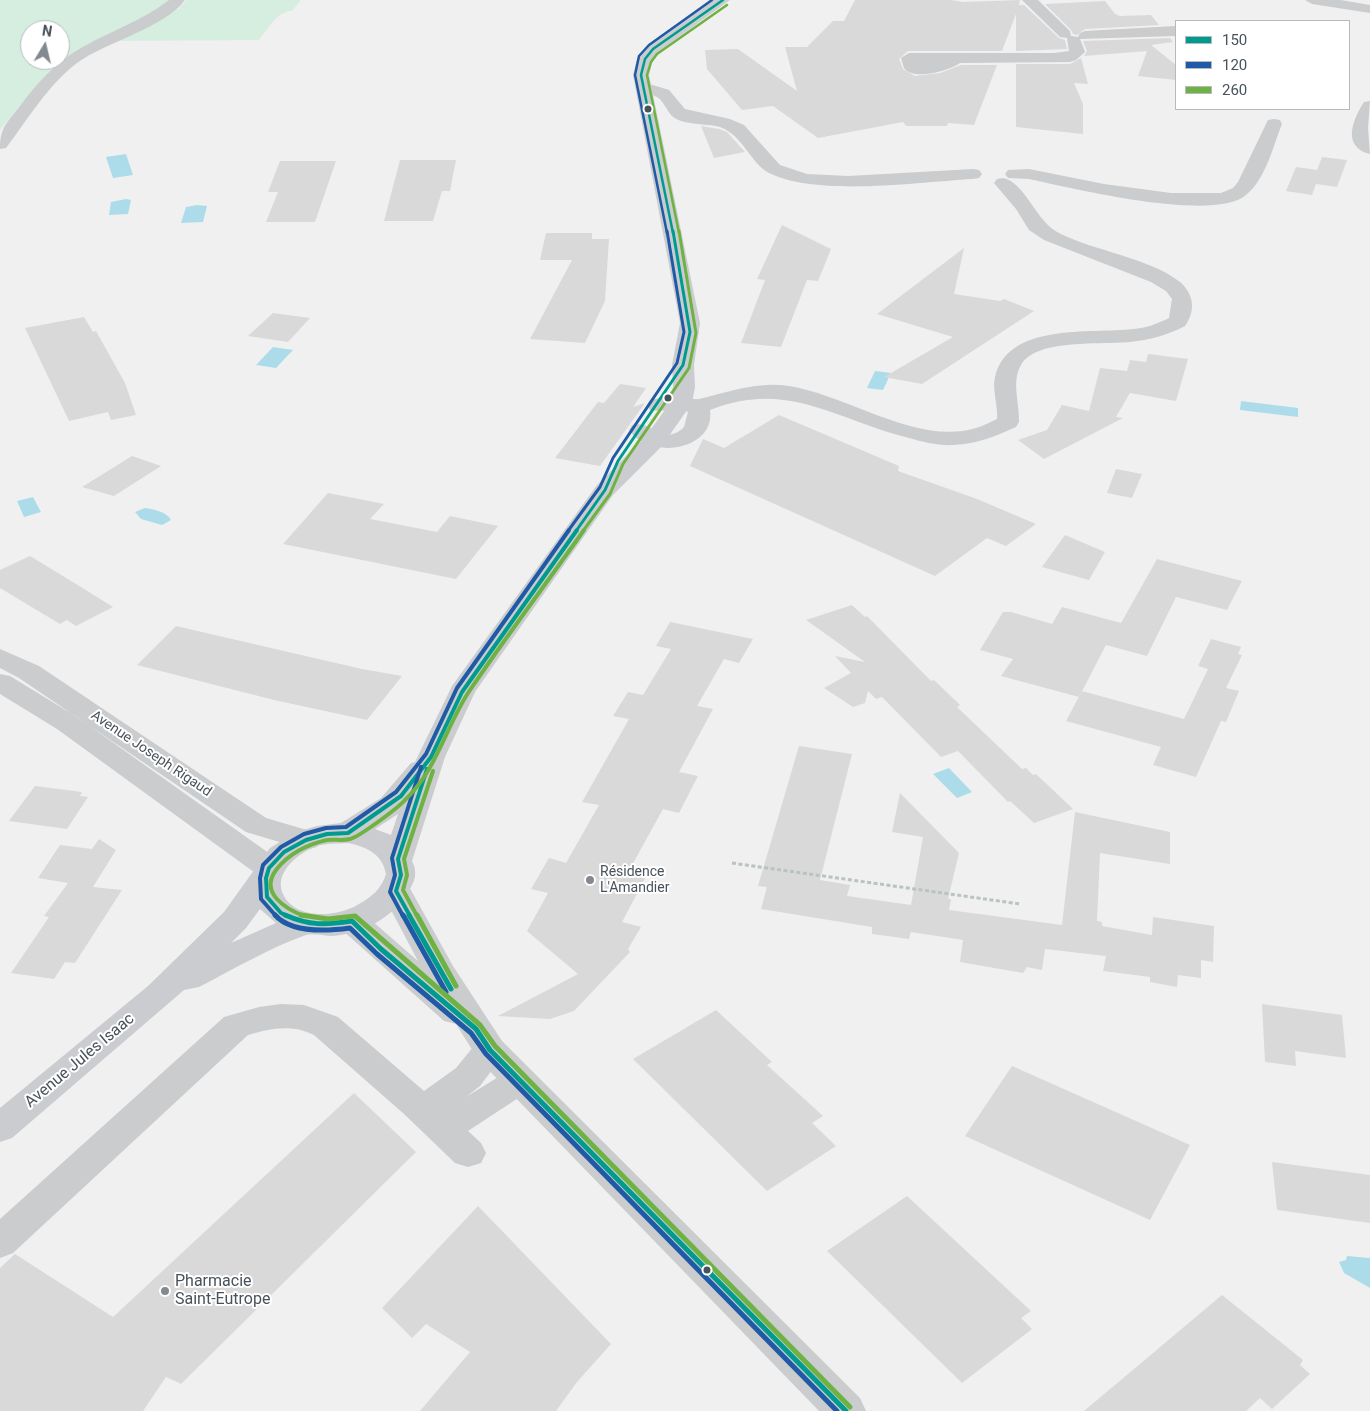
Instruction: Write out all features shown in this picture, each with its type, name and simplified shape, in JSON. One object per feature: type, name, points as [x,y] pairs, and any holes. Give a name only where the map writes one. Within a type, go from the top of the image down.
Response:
[{"type":"main road","points":[[689,405],[684,387],[683,365],[690,332],[685,291],[643,87],[642,67],[653,49],[723,0]]},
{"type":"main road","points":[[398,859],[379,841],[348,833],[327,834],[306,840],[284,852],[268,873],[267,898],[281,913],[304,923],[328,925],[352,921],[378,909],[396,891],[401,875],[398,859],[431,757],[462,692],[605,490],[647,436],[658,406],[683,365]]},
{"type":"main road","points":[[348,833],[391,805],[401,796],[431,757]]},
{"type":"main road","name":"Avenue Jules Isaac","points":[[0,1128],[160,994],[235,920],[268,873]]},
{"type":"main road","name":"Avenue Jules Isaac","points":[[160,994],[234,954],[304,923]]},
{"type":"street","points":[[0,144],[58,72],[65,66],[92,48],[148,21],[178,0]]},
{"type":"street","points":[[957,57],[1070,57],[1077,52],[1074,37],[1029,0]]},
{"type":"street","points":[[1312,0],[1370,9]]},
{"type":"street","points":[[1074,37],[1175,31]]},
{"type":"street","points":[[643,87],[663,93],[679,113],[688,117],[724,123],[738,129],[774,169],[797,177],[824,182],[973,174]]},
{"type":"street","points":[[1370,106],[1360,120],[1358,130],[1361,139],[1370,149]]},
{"type":"street","points":[[658,406],[689,405],[740,393],[789,393],[834,405],[885,425],[919,435],[952,438],[977,437],[1008,422],[1010,408],[1006,377],[1010,364],[1025,350],[1048,340],[1130,336],[1160,331],[1178,322],[1182,310],[1181,296],[1171,286],[1139,270],[1054,238],[1038,229],[1022,204],[1009,178],[1029,174],[1123,193],[1186,199],[1219,199],[1238,194],[1248,181],[1274,124]]},
{"type":"street","points":[[647,436],[684,440],[693,433],[699,420],[700,411],[689,405]]},
{"type":"street","name":"Avenue Joseph Rigaud","points":[[0,657],[29,672],[256,825],[306,840]]},
{"type":"street","name":"Avenue Joseph Rigaud","points":[[0,682],[66,723],[268,873]]},
{"type":"street","points":[[396,891],[441,973],[483,1040]]},
{"type":"street","points":[[352,921],[483,1040],[520,1080],[846,1411]]},
{"type":"street","points":[[0,1242],[236,1026],[275,1015],[313,1019],[326,1026],[468,1153]]},
{"type":"street","points":[[433,1121],[468,1077],[483,1040]]},
{"type":"street","points":[[433,1121],[520,1080]]},
{"type":"path","points":[[732,863],[1020,904]]},
{"type":"green space","points":[[0,0],[169,0],[164,6],[127,26],[70,68],[70,20],[20,20],[20,70],[67,70],[24,101],[0,130]]},
{"type":"green space","points":[[187,0],[301,0],[292,11],[277,17],[259,40],[116,41],[178,9]]},
{"type":"water","points":[[126,154],[133,175],[113,178],[106,157]]},
{"type":"water","points":[[131,200],[128,214],[109,215],[111,202]]},
{"type":"water","points":[[207,206],[203,222],[181,223],[186,207]]},
{"type":"water","points":[[273,347],[293,350],[276,368],[256,365]]},
{"type":"water","points":[[875,371],[891,373],[883,390],[867,388]]},
{"type":"water","points":[[1241,401],[1298,408],[1298,417],[1240,410]]},
{"type":"water","points":[[33,497],[41,512],[24,517],[17,501]]},
{"type":"water","points":[[145,508],[163,513],[171,520],[162,525],[141,519],[135,512]]},
{"type":"water","points":[[949,768],[972,792],[957,798],[933,774]]},
{"type":"water","points":[[1347,1256],[1370,1258],[1370,1288],[1344,1273],[1339,1262],[1346,1260]]},
{"type":"building","points":[[855,0],[951,0],[963,2],[1020,0],[1019,5],[1024,5],[1059,38],[1065,40],[1067,49],[1016,51],[1016,14],[1002,51],[908,51],[899,59],[903,69],[915,76],[940,73],[961,65],[997,65],[974,125],[948,123],[947,126],[906,126],[903,122],[818,138],[773,106],[742,110],[707,69],[705,50],[738,49],[797,91],[785,47],[807,47],[833,21],[844,21]]},
{"type":"building","points":[[1105,1],[1115,14],[1120,16],[1151,15],[1159,25],[1085,29],[1077,35],[1073,34],[1045,4]]},
{"type":"building","points":[[1170,38],[1173,42],[1151,45],[1175,64],[1175,80],[1138,76],[1147,51],[1084,56],[1087,51],[1083,41]]},
{"type":"building","points":[[1081,58],[1088,84],[1074,83],[1083,104],[1083,134],[1016,127],[1016,64],[1070,64]]},
{"type":"building","points":[[701,126],[727,132],[745,152],[714,158]]},
{"type":"building","points":[[1322,157],[1347,160],[1337,187],[1316,184],[1312,195],[1286,191],[1296,167],[1317,170]]},
{"type":"building","points":[[400,160],[456,160],[450,191],[442,191],[433,221],[384,221]]},
{"type":"building","points":[[280,161],[336,161],[315,222],[266,222],[278,192],[268,192]]},
{"type":"building","points":[[782,225],[831,249],[818,281],[807,280],[781,347],[741,343],[765,280],[757,279]]},
{"type":"building","points":[[546,233],[592,233],[592,239],[609,239],[605,301],[585,343],[530,339],[572,260],[540,260]]},
{"type":"building","points":[[964,248],[954,294],[1000,301],[1004,299],[1034,311],[922,384],[884,377],[953,337],[877,314]]},
{"type":"building","points":[[273,313],[310,318],[288,342],[248,336]]},
{"type":"building","points":[[84,317],[93,332],[96,331],[125,383],[136,415],[111,420],[108,412],[69,421],[25,328]]},
{"type":"building","points":[[1148,354],[1188,359],[1176,401],[1130,393],[1116,417],[1123,418],[1044,459],[1018,440],[1047,430],[1062,405],[1089,411],[1100,368],[1127,371],[1130,360],[1146,362]]},
{"type":"building","points":[[620,384],[646,388],[633,407],[645,403],[600,466],[555,458],[598,402],[604,403]]},
{"type":"building","points":[[779,415],[899,466],[898,471],[977,499],[1036,524],[1006,546],[987,538],[935,576],[690,466],[703,439],[724,448]]},
{"type":"building","points":[[132,456],[161,466],[114,496],[82,487]]},
{"type":"building","points":[[1116,469],[1142,474],[1132,498],[1107,493]]},
{"type":"building","points":[[328,493],[384,504],[370,519],[437,532],[450,516],[498,526],[456,579],[283,544]]},
{"type":"building","points":[[1065,535],[1105,552],[1089,580],[1042,567]]},
{"type":"building","points":[[30,556],[113,607],[76,626],[67,620],[60,624],[0,588],[0,570]]},
{"type":"building","points":[[1157,559],[1242,581],[1227,610],[1176,597],[1147,656],[1106,645],[1079,697],[1001,676],[1013,659],[980,650],[1003,612],[1011,612],[1052,624],[1062,607],[1121,623]]},
{"type":"building","points":[[852,605],[865,617],[867,616],[931,681],[934,680],[960,705],[957,707],[1022,769],[1026,768],[1033,775],[1036,774],[1073,809],[1034,823],[1010,801],[1008,802],[958,751],[941,757],[882,697],[876,699],[868,691],[865,703],[853,707],[824,688],[851,673],[835,656],[865,662],[806,620]]},
{"type":"building","points":[[670,622],[753,639],[739,663],[724,659],[697,706],[713,709],[679,772],[698,776],[679,813],[663,809],[631,867],[649,871],[622,922],[641,927],[628,949],[630,952],[574,1011],[550,1019],[498,1016],[578,974],[527,931],[548,893],[531,889],[549,858],[566,863],[599,805],[582,802],[629,719],[613,716],[628,692],[643,695],[671,649],[656,646]]},
{"type":"building","points":[[176,626],[362,669],[402,676],[367,720],[274,700],[137,665]]},
{"type":"building","points":[[1211,639],[1241,647],[1238,654],[1242,655],[1226,688],[1239,691],[1226,722],[1221,721],[1196,777],[1153,765],[1161,747],[1066,721],[1082,691],[1184,719],[1208,669],[1198,666]]},
{"type":"building","points":[[799,746],[852,754],[820,880],[850,885],[847,896],[911,905],[923,837],[892,832],[900,793],[959,853],[948,899],[951,899],[949,910],[1062,925],[1075,812],[1170,832],[1170,864],[1100,853],[1097,921],[1102,922],[1102,926],[1152,935],[1153,917],[1214,926],[1213,962],[1201,960],[1201,978],[1178,975],[1177,987],[1150,982],[1150,977],[1103,971],[1106,956],[1045,949],[1042,970],[1027,967],[1023,973],[960,962],[963,940],[911,932],[909,939],[872,934],[872,927],[761,909],[767,887],[758,886]]},
{"type":"building","points":[[35,786],[82,792],[80,796],[88,797],[67,829],[9,821]]},
{"type":"building","points":[[99,839],[116,850],[93,887],[122,890],[75,963],[65,962],[54,979],[11,973],[49,917],[44,916],[68,883],[38,878],[60,845],[92,849]]},
{"type":"building","points":[[1262,1004],[1342,1015],[1346,1058],[1295,1051],[1296,1066],[1265,1062]]},
{"type":"building","points":[[716,1010],[772,1062],[767,1065],[823,1116],[812,1123],[836,1146],[767,1191],[633,1059]]},
{"type":"building","points":[[1012,1066],[1190,1145],[1150,1220],[965,1136]]},
{"type":"building","points":[[354,1093],[416,1152],[181,1384],[166,1377],[143,1411],[0,1411],[0,1268],[15,1254],[113,1317]]},
{"type":"building","points":[[1272,1162],[1370,1175],[1370,1223],[1277,1210]]},
{"type":"building","points":[[907,1196],[1031,1311],[1021,1318],[1032,1329],[962,1383],[827,1251]]},
{"type":"building","points":[[478,1206],[611,1344],[577,1382],[556,1411],[420,1411],[470,1352],[426,1324],[412,1338],[382,1308]]},
{"type":"building","points":[[1222,1295],[1303,1360],[1300,1365],[1310,1374],[1272,1409],[1260,1398],[1246,1411],[1084,1411]]},
{"type":"transit line","name":"120","points":[[712,0],[649,45],[639,56],[635,75],[676,276],[684,332],[677,363],[613,458],[600,487],[457,688],[426,754],[396,792],[346,827],[326,828],[304,834],[281,847],[263,865],[260,878],[261,899],[278,918],[303,929],[328,931],[350,928],[377,954],[471,1033],[486,1054],[837,1411]]},
{"type":"transit line","name":"150","points":[[723,0],[653,49],[645,59],[641,75],[682,275],[690,332],[683,365],[618,461],[605,490],[462,692],[431,757],[401,796],[348,833],[327,834],[306,840],[284,852],[269,868],[266,878],[267,897],[281,913],[304,923],[328,925],[352,921],[381,949],[476,1029],[490,1050],[846,1411]]},
{"type":"transit line","name":"260","points":[[727,5],[657,54],[651,62],[647,75],[688,274],[696,333],[689,368],[623,464],[610,494],[467,695],[436,760],[406,800],[351,839],[328,840],[308,846],[288,857],[275,871],[272,879],[273,895],[285,908],[306,917],[328,919],[355,916],[480,1025],[495,1046],[850,1407]]},
{"type":"transit line","name":"120","points":[[421,767],[392,858],[395,875],[390,892],[446,992]]},
{"type":"transit line","name":"150","points":[[427,769],[398,859],[401,875],[396,891],[451,989]]},
{"type":"transit line","name":"260","points":[[433,771],[404,859],[407,875],[403,890],[456,986]]},
{"type":"place","name":"Résidence L'Amandier","points":[[590,880]]},
{"type":"place","name":"Pharmacie Saint-Eutrope","points":[[165,1291]]}]
